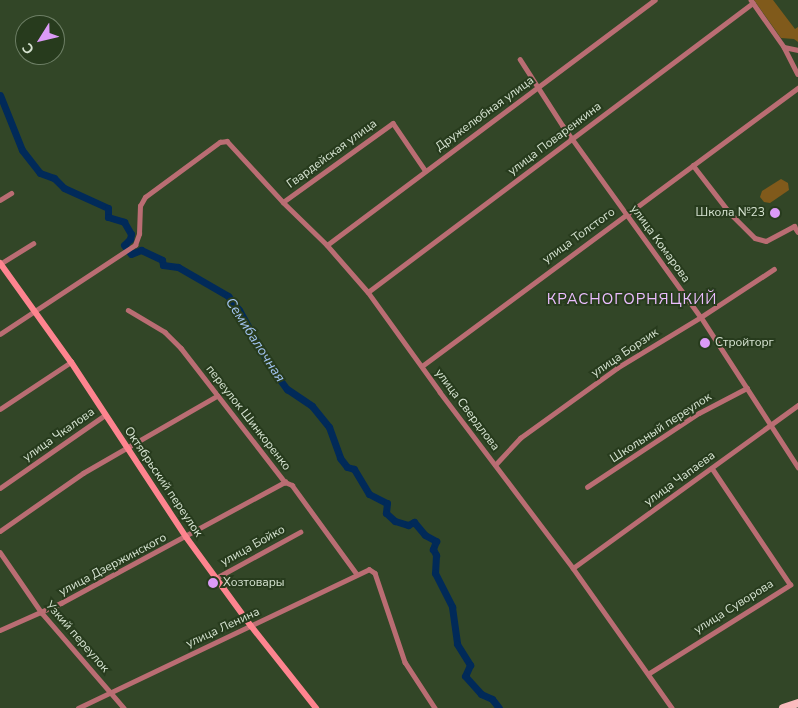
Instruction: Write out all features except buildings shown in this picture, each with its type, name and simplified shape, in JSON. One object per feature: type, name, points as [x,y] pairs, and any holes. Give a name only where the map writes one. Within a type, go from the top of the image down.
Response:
[{"type":"main road","points":[[783,708],[798,703]]},
{"type":"street","name":"Дружелюбная улица","points":[[327,245],[654,0]]},
{"type":"street","points":[[752,1],[784,47],[798,74]]},
{"type":"street","name":"улица Поваренкина","points":[[368,292],[752,1]]},
{"type":"street","points":[[784,47],[798,50]]},
{"type":"street","name":"улица Комарова","points":[[520,59],[537,88],[572,139],[701,318],[798,467]]},
{"type":"street","name":"улица Толстого","points":[[422,366],[798,88]]},
{"type":"street","name":"Гвардейская улица","points":[[283,202],[393,123],[425,170]]},
{"type":"street","name":"улица Свердлова","points":[[35,311],[124,254],[138,240],[140,206],[145,197],[220,142],[227,141],[283,202],[327,245],[368,292],[573,568],[672,708]]},
{"type":"street","points":[[693,165],[730,213],[755,238],[766,241],[794,226],[798,232]]},
{"type":"street","points":[[0,200],[11,193]]},
{"type":"street","points":[[0,264],[34,243]]},
{"type":"street","name":"Октябрьский переулок","points":[[0,264],[71,362],[186,537],[251,626],[316,708]]},
{"type":"street","name":"улица Борзик","points":[[495,465],[520,438],[609,374],[641,352],[701,318],[774,269]]},
{"type":"street","name":"переулок Шинкоренко","points":[[128,310],[165,332],[181,348],[285,482],[292,485],[357,574]]},
{"type":"street","points":[[0,334],[35,311]]},
{"type":"street","points":[[0,409],[71,362]]},
{"type":"street","name":"Школьный переулок","points":[[587,487],[699,413],[747,388]]},
{"type":"street","points":[[0,531],[83,473],[217,396]]},
{"type":"street","name":"улица Чапаева","points":[[573,568],[772,426],[798,405]]},
{"type":"street","name":"улица Чкалова","points":[[0,488],[105,415]]},
{"type":"street","name":"улица Суворова","points":[[648,674],[790,585],[712,469]]},
{"type":"street","name":"улица Дзержинского","points":[[0,630],[42,613],[285,482]]},
{"type":"street","name":"улица Бойко","points":[[216,578],[300,532]]},
{"type":"street","name":"Узкий переулок","points":[[0,552],[42,613],[124,708]]},
{"type":"street","name":"улица Ленина","points":[[78,708],[369,569],[375,573],[405,662],[435,708]]},
{"type":"shaded area","points":[[754,0],[773,0],[795,29],[798,27],[798,42],[794,39],[781,38]]},
{"type":"shaded area","points":[[781,179],[788,183],[789,190],[770,203],[764,202],[760,197],[762,191]]},
{"type":"waterway","name":"Семибалочная","points":[[0,95],[22,150],[40,173],[54,178],[64,188],[108,208],[108,217],[124,222],[131,234],[130,239],[124,245],[131,254],[141,250],[162,260],[163,265],[178,267],[228,296],[239,310],[270,366],[287,389],[312,406],[329,427],[340,458],[347,467],[354,469],[369,494],[387,503],[386,513],[395,521],[408,525],[414,522],[425,535],[436,541],[433,549],[436,555],[435,573],[452,607],[457,644],[470,665],[465,676],[481,694],[492,699],[499,708]]},
{"type":"place","name":"Школа №23","points":[[775,213]]},
{"type":"place","name":"Стройторг","points":[[705,343]]},
{"type":"place","name":"Хозтовары","points":[[213,583]]},
{"type":"district","name":"КРАСНОГОРНЯЦКИЙ","points":[[632,300]]}]
